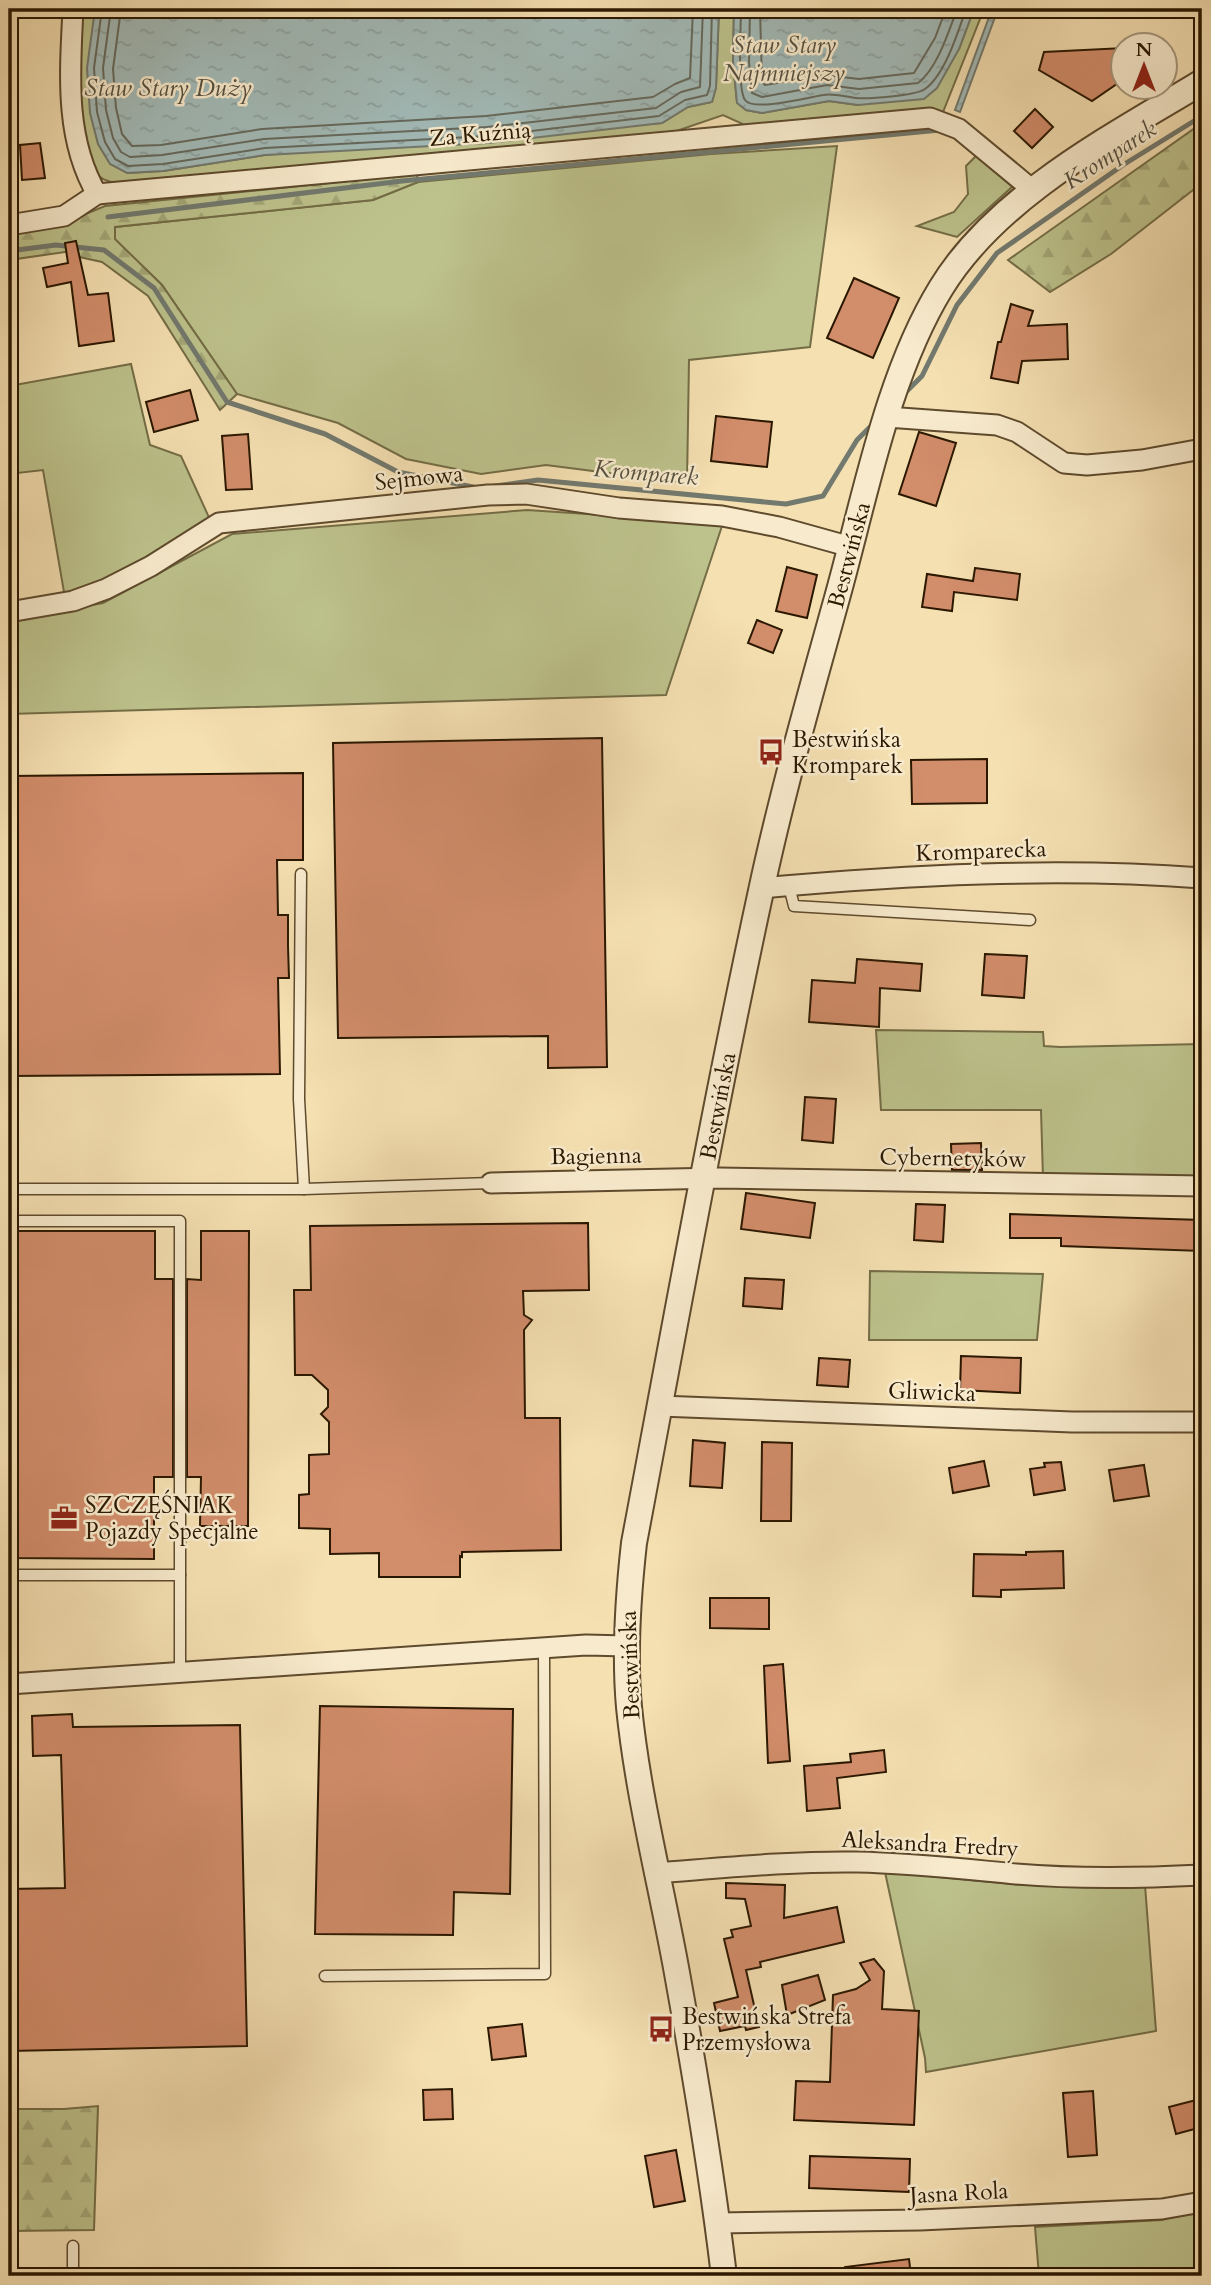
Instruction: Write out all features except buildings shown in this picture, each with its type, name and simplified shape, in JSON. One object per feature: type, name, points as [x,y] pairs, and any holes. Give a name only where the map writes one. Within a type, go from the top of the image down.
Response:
[{"type":"street","points":[[9,226],[64,216],[97,194],[79,158],[72,112],[73,9]]},
{"type":"street","name":"Bestwińska","points":[[724,2276],[718,2223],[677,1973],[655,1873],[638,1776],[629,1705],[628,1595],[660,1406],[761,888],[887,416],[917,334],[942,286],[982,237],[1034,191],[1080,156],[1202,82]]},
{"type":"street","name":"Za Kuźnią","points":[[97,194],[930,118],[959,129],[1034,191]]},
{"type":"street","points":[[887,416],[997,425],[1017,432],[1064,463],[1087,465],[1129,461],[1202,449]]},
{"type":"street","name":"Sejmowa","points":[[9,612],[73,601],[106,589],[152,566],[219,523],[488,495],[526,494],[619,508],[722,516],[779,527],[851,547]]},
{"type":"street","name":"Kromparecka","points":[[761,888],[1007,873],[1129,873],[1202,878]]},
{"type":"street","name":"Bagienna","points":[[491,1183],[703,1180]]},
{"type":"street","name":"Cybernetyków","points":[[703,1180],[1202,1186]]},
{"type":"street","name":"Gliwicka","points":[[660,1406],[1072,1422],[1202,1422]]},
{"type":"street","points":[[9,1684],[586,1645],[627,1646]]},
{"type":"street","name":"Aleksandra Fredry","points":[[655,1873],[856,1862],[958,1867],[1018,1874],[1155,1877],[1202,1875]]},
{"type":"street","name":"Jasna Rola","points":[[718,2223],[796,2224],[920,2220],[1161,2209],[1202,2202]]},
{"type":"lane","points":[[301,874],[299,1099],[304,1189]]},
{"type":"lane","points":[[789,886],[794,906],[1030,920]]},
{"type":"lane","points":[[14,1189],[304,1189],[491,1183]]},
{"type":"lane","points":[[9,1221],[180,1221],[180,1672]]},
{"type":"lane","points":[[9,1575],[180,1576]]},
{"type":"lane","points":[[325,1976],[545,1974],[544,1648]]},
{"type":"lane","points":[[73,2246],[73,2276]]},
{"type":"green space","points":[[79,9],[95,9],[127,173],[163,171],[265,155],[662,123],[688,107],[712,102],[716,87],[719,9],[734,9],[733,62],[737,102],[746,110],[762,113],[829,101],[858,105],[959,49],[974,9],[984,9],[943,112],[747,126],[723,115],[665,135],[126,185],[99,177],[88,161],[82,143],[78,96]]},
{"type":"green space","points":[[1202,123],[1202,183],[1111,254],[1050,292],[1008,260]]},
{"type":"green space","points":[[837,146],[810,347],[689,360],[687,483],[546,465],[481,474],[406,459],[338,423],[237,394],[162,285],[114,239],[115,227],[373,200],[418,182],[711,154]]},
{"type":"green space","points":[[981,151],[1008,177],[1013,186],[957,237],[917,226],[954,212],[968,194],[966,166]]},
{"type":"green space","points":[[417,174],[418,182],[373,200],[115,227],[115,239],[162,285],[237,394],[220,410],[148,296],[102,262],[75,256],[72,251],[9,260],[9,233],[59,225],[105,206]]},
{"type":"green space","points":[[131,364],[150,445],[181,456],[212,524],[157,558],[65,598],[43,470],[9,474],[9,386]]},
{"type":"green space","points":[[527,510],[723,523],[666,695],[9,714],[9,620],[103,603],[232,534]]},
{"type":"green space","points":[[876,1030],[1043,1032],[1044,1046],[1060,1047],[1202,1044],[1202,1179],[1043,1178],[1041,1110],[881,1110]]},
{"type":"green space","points":[[870,1271],[1043,1274],[1037,1340],[869,1340]]},
{"type":"green space","points":[[885,1872],[1023,1885],[1145,1885],[1156,2031],[926,2072]]},
{"type":"green space","points":[[98,2106],[94,2230],[9,2231],[9,2109]]},
{"type":"green space","points":[[1202,2211],[1202,2276],[1039,2276],[1035,2227],[1161,2220]]},
{"type":"water","name":"Staw Stary Duży","points":[[95,9],[719,9],[716,88],[712,102],[688,107],[662,123],[488,143],[265,155],[163,171],[127,173],[110,164],[98,144],[90,113],[87,68]]},
{"type":"water","name":"Staw Stary Najmniejszy","points":[[734,9],[974,9],[959,49],[937,88],[924,99],[858,105],[829,101],[762,113],[746,110],[737,103],[733,62]]},
{"type":"water","points":[[992,9],[998,9],[960,112],[955,110]]},
{"type":"waterway","name":"Kromparek","points":[[904,394],[922,376],[957,305],[997,253],[1123,165],[1202,116]]},
{"type":"waterway","points":[[108,217],[402,181],[940,130]]},
{"type":"waterway","name":"Kromparek","points":[[9,251],[56,245],[104,250],[154,288],[227,402],[325,434],[398,472],[478,488]]},
{"type":"waterway","name":"Kromparek","points":[[495,486],[538,480],[786,504],[823,496],[857,440],[874,423]]},
{"type":"place","name":"Bestwińska Kromparek","points":[[771,752]]},
{"type":"place","name":"SZCZĘŚNIAK Pojazdy Specjalne","points":[[64,1518]]},
{"type":"place","name":"Bestwińska Strefa Przemysłowa","points":[[661,2029]]}]
